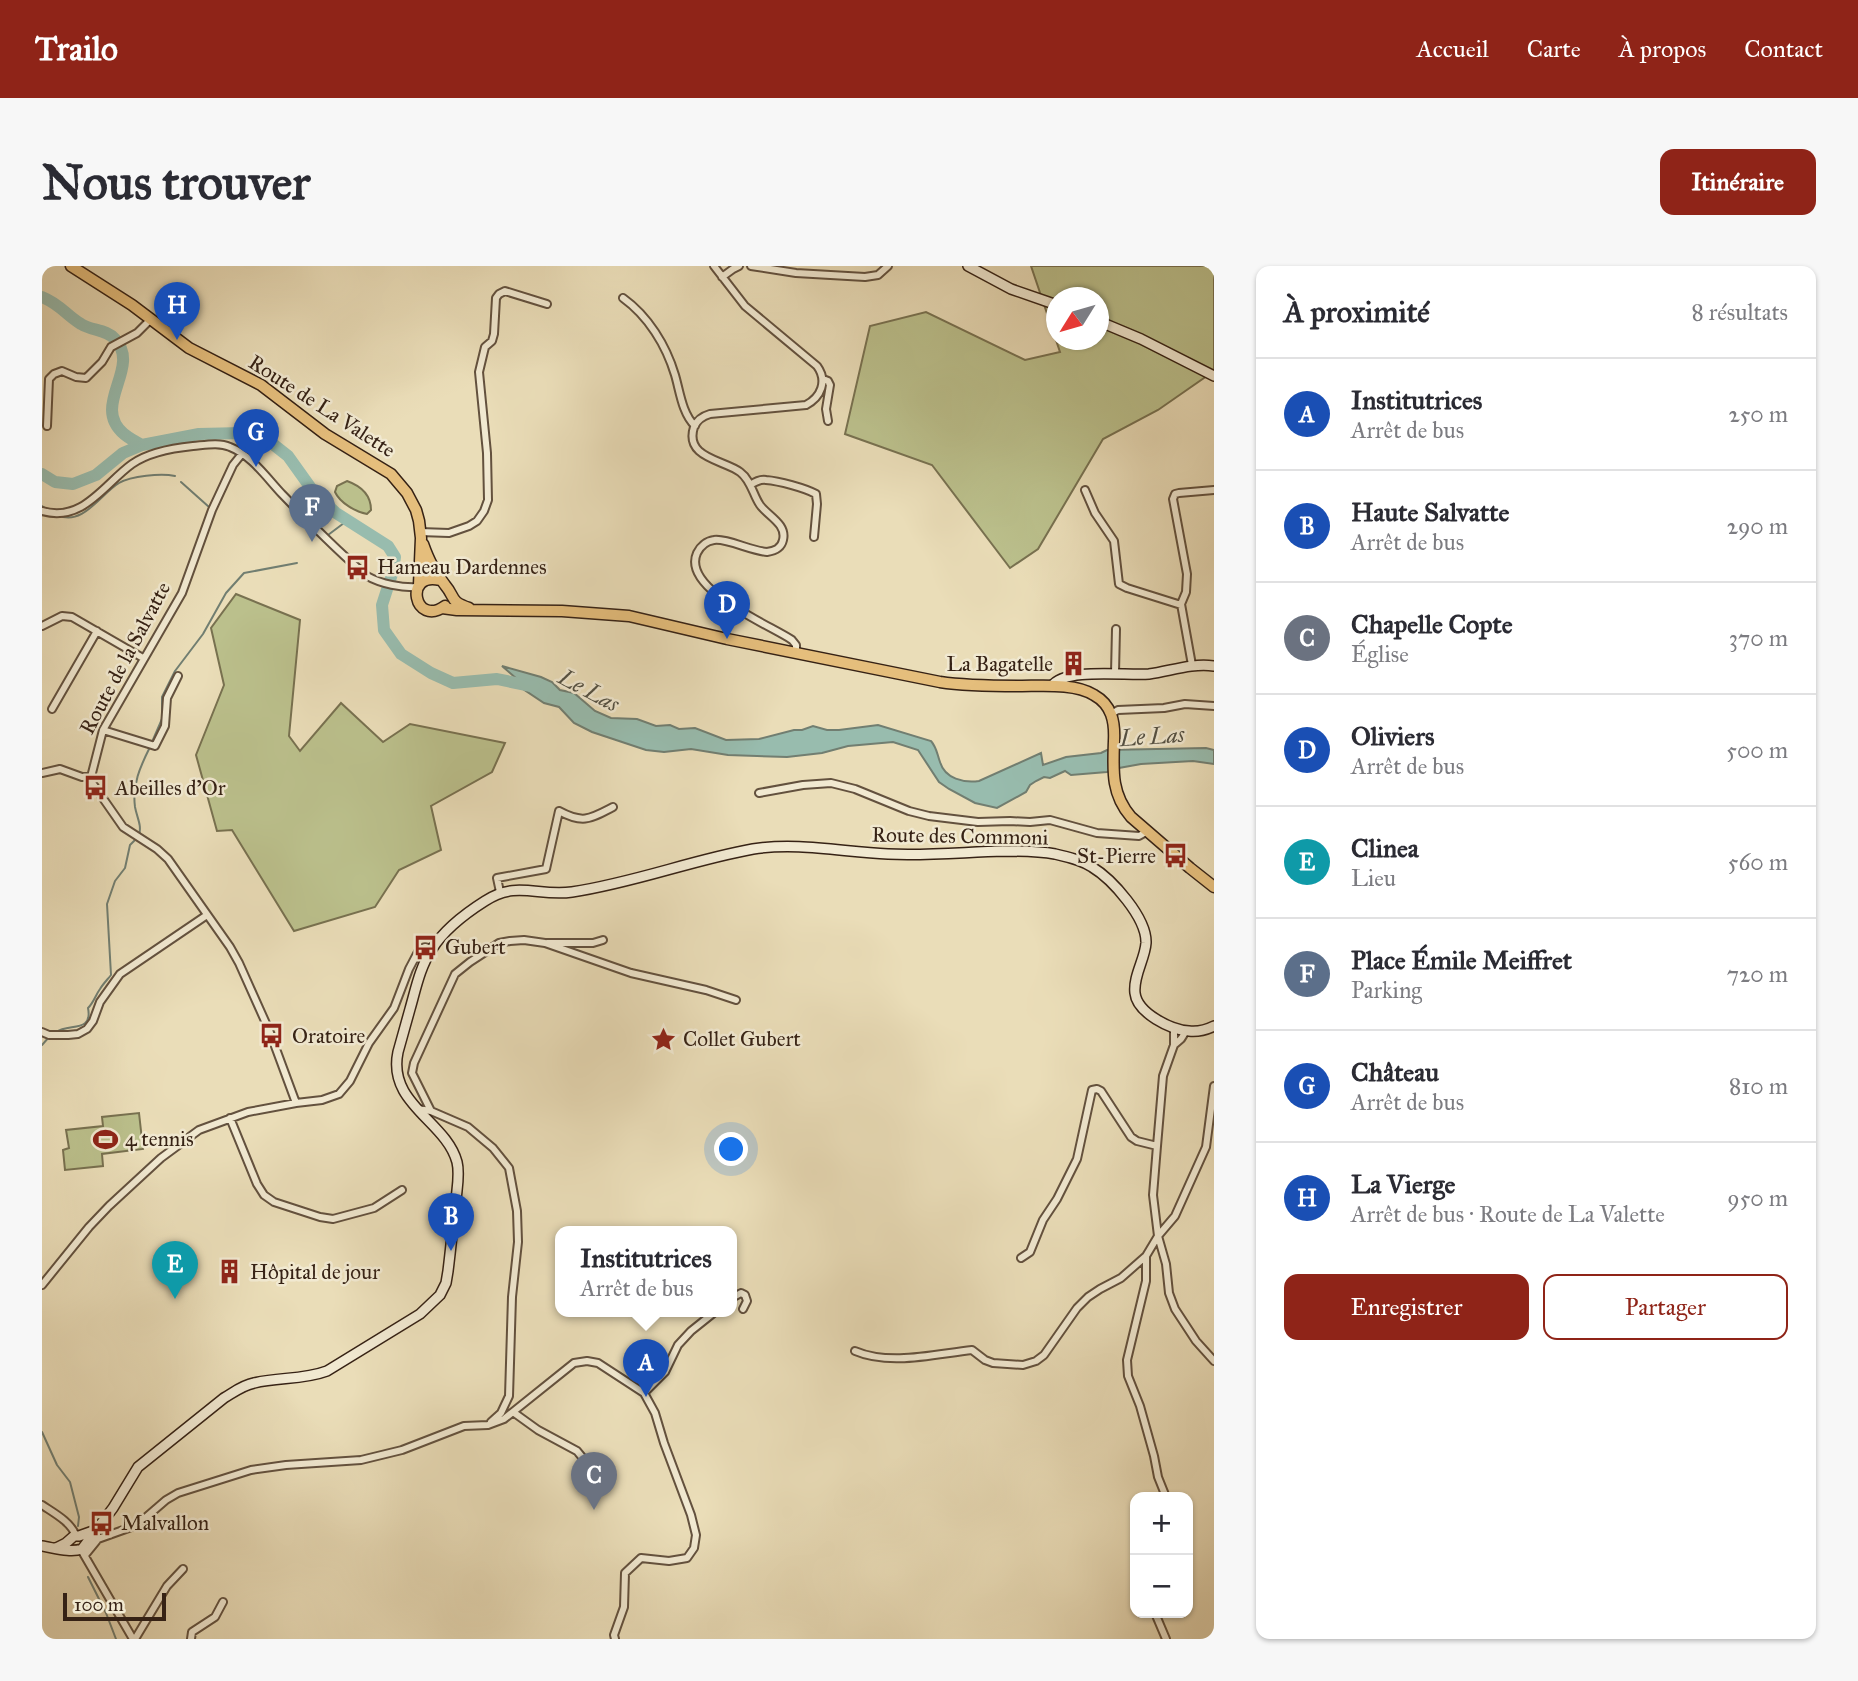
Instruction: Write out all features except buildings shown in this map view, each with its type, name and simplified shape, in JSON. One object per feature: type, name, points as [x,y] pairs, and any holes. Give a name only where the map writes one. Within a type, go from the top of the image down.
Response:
[{"type":"main road","name":"Route de La Valette","points":[[71,266],[202,356],[261,384],[325,434],[391,474],[412,503],[419,521],[418,586]]},
{"type":"main road","name":"Route de La Valette","points":[[420,535],[426,554],[440,580]]},
{"type":"main road","points":[[473,609],[458,604],[440,580],[426,579],[418,586],[416,599],[419,604],[432,611],[442,608],[457,610],[562,611],[629,616],[727,639],[949,683],[1052,685],[1092,694],[1103,702],[1115,727],[1113,777],[1123,807],[1189,868],[1214,887]]},
{"type":"main road","points":[[442,608],[448,602],[449,593]]},
{"type":"street","points":[[714,266],[749,310],[822,373],[823,379],[817,397],[806,405],[710,414],[702,417],[693,434],[700,452],[744,475],[758,502],[783,530],[784,539],[781,546],[774,551],[762,552],[713,540],[698,551],[695,558],[696,569],[726,603],[792,640],[796,645],[796,653]]},
{"type":"street","points":[[722,277],[739,266]]},
{"type":"street","points":[[751,266],[796,273],[865,277],[878,275],[888,266]]},
{"type":"street","points":[[968,266],[1012,289],[1046,301]]},
{"type":"street","points":[[420,535],[449,533],[469,526],[477,521],[488,500],[487,453],[479,372],[485,347],[492,341],[494,334],[496,298],[506,291],[547,304]]},
{"type":"street","points":[[623,298],[646,319],[660,341],[674,370],[687,415],[695,426]]},
{"type":"street","points":[[47,426],[51,376],[62,371],[80,378],[86,377],[102,362],[107,350],[137,333],[151,320]]},
{"type":"street","points":[[1109,326],[1142,339],[1214,376]]},
{"type":"street","points":[[823,379],[830,385],[826,409],[828,421]]},
{"type":"street","points":[[42,511],[56,514],[73,510],[91,501],[132,464],[149,455],[213,444],[230,447],[249,459],[316,529],[369,578],[402,587],[418,586]]},
{"type":"street","name":"Route de la Salvatte","points":[[91,777],[103,730],[181,593],[212,510],[233,465],[242,455]]},
{"type":"street","points":[[750,485],[766,480],[815,493],[818,501],[814,537]]},
{"type":"street","points":[[1085,490],[1095,513],[1114,541],[1119,584],[1181,605]]},
{"type":"street","points":[[1192,665],[1181,605],[1186,592],[1187,573],[1173,498],[1181,492],[1214,490]]},
{"type":"street","points":[[402,587],[416,599]]},
{"type":"street","points":[[42,626],[68,616],[143,658]]},
{"type":"street","points":[[1115,673],[1116,629]]},
{"type":"street","points":[[52,709],[97,631]]},
{"type":"street","points":[[1052,685],[1063,678],[1115,673],[1150,674],[1192,665],[1214,666]]},
{"type":"street","points":[[103,730],[155,746],[165,726],[167,698],[178,676]]},
{"type":"street","points":[[1111,714],[1121,710],[1185,704],[1214,706]]},
{"type":"street","points":[[42,773],[60,769],[82,777],[91,777],[121,825],[165,855],[236,958],[256,999],[296,1103]]},
{"type":"street","points":[[759,793],[831,783],[855,789],[920,814],[978,822],[1049,820],[1097,833],[1139,836],[1148,831]]},
{"type":"street","points":[[78,1544],[94,1531],[113,1508],[138,1466],[224,1398],[255,1383],[305,1377],[327,1371],[420,1314],[440,1295],[448,1271],[457,1163],[450,1146],[415,1109],[405,1093],[397,1057],[418,978],[432,948],[461,920],[500,892],[497,878],[545,869],[559,811],[572,818],[589,820],[613,807]]},
{"type":"street","name":"Route des Commoni","points":[[500,892],[567,892],[598,887],[753,849],[787,846],[888,854],[1038,852],[1071,858],[1092,867],[1108,879],[1141,920],[1146,943],[1136,980],[1135,994],[1138,1003],[1161,1022],[1174,1028],[1186,1031],[1214,1026]]},
{"type":"street","points":[[49,1034],[78,1034],[87,1029],[120,974],[208,915]]},
{"type":"street","points":[[431,1111],[412,1073],[414,1063],[455,974],[499,943],[524,940],[593,943],[603,940]]},
{"type":"street","points":[[545,943],[631,973],[706,990],[736,1000]]},
{"type":"street","points":[[42,1285],[94,1221],[161,1158],[198,1130],[270,1107],[322,1101],[339,1094],[355,1073],[369,1043],[394,1008],[419,950],[432,948]]},
{"type":"street","points":[[1174,1028],[1174,1045],[1163,1076],[1153,1195],[1169,1293],[1175,1309],[1196,1341],[1214,1361]]},
{"type":"street","points":[[1174,1045],[1186,1031]]},
{"type":"street","points":[[855,1351],[881,1357],[906,1358],[972,1350],[993,1363],[1023,1365],[1044,1355],[1077,1308],[1088,1297],[1121,1278],[1146,1256],[1175,1216],[1206,1147],[1214,1086]]},
{"type":"street","points":[[1021,1258],[1030,1252],[1043,1220],[1079,1156],[1091,1090],[1101,1091],[1131,1138],[1157,1146]]},
{"type":"street","points":[[415,1109],[431,1111],[468,1127],[493,1148],[509,1168],[517,1211],[518,1242],[512,1297],[509,1396],[501,1413],[488,1425]]},
{"type":"street","points":[[230,1118],[257,1184],[264,1195],[274,1202],[333,1219],[374,1208],[402,1191]]},
{"type":"street","points":[[1146,1256],[1147,1275],[1128,1349],[1127,1371],[1140,1406],[1164,1492]]},
{"type":"street","points":[[737,1295],[741,1293],[745,1295],[747,1301],[743,1309]]},
{"type":"street","points":[[644,1393],[665,1372],[678,1345],[708,1317]]},
{"type":"street","points":[[42,1546],[64,1550],[137,1525],[178,1493],[251,1470],[361,1460],[402,1450],[464,1426],[488,1425],[504,1419],[574,1363],[587,1361],[598,1363],[644,1393],[655,1413],[696,1535],[694,1548],[687,1558],[669,1561],[641,1558],[625,1573],[624,1607],[615,1639]]},
{"type":"street","points":[[513,1412],[538,1430],[577,1451],[605,1485]]},
{"type":"street","points":[[42,1505],[75,1531],[78,1544],[134,1639],[167,1586],[183,1569]]},
{"type":"street","points":[[191,1639],[192,1632],[215,1617],[223,1602]]},
{"type":"street","points":[[1157,1618],[1166,1639]]},
{"type":"green space","points":[[1031,266],[1214,266],[1214,371],[1158,410],[1103,439],[1038,549],[1010,568],[932,465],[845,434],[870,326],[926,312],[1025,360],[1060,352],[1059,350],[1109,350],[1109,287],[1046,287],[1046,310]]},
{"type":"green space","points":[[347,481],[361,488],[367,496],[371,510],[367,514],[349,506],[337,496],[337,486]]},
{"type":"green space","points":[[236,594],[300,620],[289,736],[300,751],[341,703],[383,742],[410,724],[505,743],[492,772],[431,806],[441,850],[399,870],[375,907],[294,931],[232,830],[217,831],[196,755],[224,685],[211,628]]},
{"type":"green space","name":"4 tennis","points":[[139,1113],[143,1149],[102,1154],[103,1166],[65,1170],[63,1150],[69,1148],[66,1130],[103,1126],[102,1117]]},
{"type":"shaded area","points":[[502,666],[552,682],[560,690],[574,693],[595,711],[611,718],[637,719],[656,726],[670,725],[679,729],[695,728],[726,740],[759,739],[813,726],[839,730],[878,725],[931,741],[942,768],[956,779],[967,781],[979,781],[1041,753],[1043,765],[1066,757],[1107,750],[1206,748],[1214,750],[1214,764],[1193,761],[1141,764],[1107,772],[1071,775],[1065,771],[1036,781],[1026,792],[997,808],[975,803],[949,789],[939,782],[918,750],[893,742],[848,746],[822,753],[787,757],[728,755],[691,749],[664,752],[646,750],[592,732],[574,723],[559,707],[544,703],[523,689],[518,680]]},
{"type":"waterway","points":[[42,297],[81,324],[107,333],[115,339],[122,350],[123,362],[113,399],[115,423],[124,434],[142,445]]},
{"type":"waterway","name":"Le Las","points":[[42,474],[55,482],[73,484],[96,475],[123,453],[142,445],[199,434],[243,433],[269,441],[288,456],[313,491],[336,513],[388,546],[395,557],[382,605],[384,630],[401,654],[453,683],[497,679],[535,687]]},
{"type":"waterway","points":[[58,515],[67,518],[83,513],[124,481],[146,476],[175,476]]},
{"type":"waterway","points":[[181,482],[209,507]]},
{"type":"waterway","points":[[328,535],[348,520]]},
{"type":"waterway","points":[[152,742],[162,719],[162,697],[175,671],[203,634],[226,593],[244,573],[297,563]]},
{"type":"waterway","points":[[139,835],[135,791],[140,769],[150,747]]},
{"type":"waterway","points":[[56,1032],[87,1021],[88,1008],[111,975],[107,904],[115,881],[125,868],[130,845],[135,840]]},
{"type":"waterway","points":[[42,1045],[49,1037]]},
{"type":"waterway","points":[[42,1432],[57,1465],[70,1482],[79,1517],[78,1526]]},
{"type":"waterway","points":[[88,1577],[116,1639]]},
{"type":"place","name":"La Vierge","points":[[177,340]]},
{"type":"place","name":"Château","points":[[256,467]]},
{"type":"place","name":"Place Émile Meiffret","points":[[312,542]]},
{"type":"place","name":"Hameau Dardennes","points":[[357,567]]},
{"type":"place","name":"Oliviers","points":[[727,639]]},
{"type":"place","name":"La Bagatelle","points":[[1073,664]]},
{"type":"place","name":"Abeilles d'Or","points":[[95,788]]},
{"type":"place","name":"St-Pierre","points":[[1176,856]]},
{"type":"place","name":"Gubert","points":[[425,947]]},
{"type":"place","name":"Oratoire","points":[[272,1036]]},
{"type":"place","name":"Collet Gubert","points":[[663,1039]]},
{"type":"place","name":"4 tennis","points":[[105,1139]]},
{"type":"place","name":"Haute Salvatte","points":[[451,1251]]},
{"type":"place","name":"Hôpital de jour","points":[[230,1272]]},
{"type":"place","name":"Clinea","points":[[175,1299]]},
{"type":"place","name":"Institutrices","points":[[646,1397]]},
{"type":"place","name":"Chapelle Copte","points":[[594,1510]]},
{"type":"place","name":"Malvallon","points":[[101,1523]]}]
